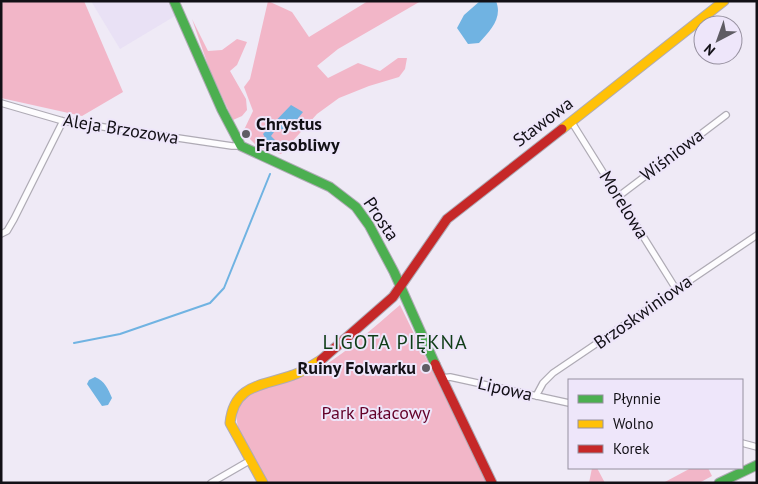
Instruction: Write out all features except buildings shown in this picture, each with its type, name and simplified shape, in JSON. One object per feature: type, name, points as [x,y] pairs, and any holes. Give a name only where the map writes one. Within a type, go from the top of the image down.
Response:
[{"type":"street","points":[[174,1],[222,110],[241,146]]},
{"type":"street","name":"Stawowa","points":[[262,483],[230,423],[231,412],[237,400],[249,389],[261,383],[294,375],[324,358],[383,308],[447,219],[724,1]]},
{"type":"street","name":"Aleja Brzozowa","points":[[1,103],[63,120],[241,146]]},
{"type":"street","name":"Wiśniowa","points":[[618,196],[726,115]]},
{"type":"street","points":[[1,234],[7,231],[14,219],[63,120]]},
{"type":"street","name":"Morelowa","points":[[571,121],[676,289]]},
{"type":"street","name":"Prosta","points":[[241,146],[263,158],[325,184],[356,208],[376,236],[441,378],[492,483]]},
{"type":"street","name":"Brzoskwiniowa","points":[[536,396],[543,383],[553,373],[757,235]]},
{"type":"street","name":"Lipowa","points":[[441,378],[450,377],[568,404]]},
{"type":"street","points":[[743,443],[757,447]]},
{"type":"street","points":[[211,483],[250,461]]},
{"type":"street","points":[[719,483],[757,465]]},
{"type":"shaded area","points":[[91,1],[168,1],[175,16],[120,49]]},
{"type":"green space","points":[[4,1],[84,1],[123,92],[82,116],[1,98],[1,5]]},
{"type":"green space","points":[[268,1],[292,12],[309,37],[368,1],[421,1],[338,49],[317,66],[328,78],[358,63],[380,71],[398,58],[407,58],[405,69],[399,77],[339,98],[317,114],[281,154],[258,147],[243,132],[253,111],[244,87],[250,79]]},
{"type":"green space","points":[[192,19],[208,51],[222,50],[237,39],[247,42],[237,65],[230,71],[246,99],[247,110],[242,116],[233,120],[210,71]]},
{"type":"green space","name":"Park Pałacowy","points":[[400,305],[487,483],[269,483],[245,444],[239,430],[237,417],[239,405],[247,394],[263,385],[307,374],[322,367]]},
{"type":"green space","points":[[592,469],[598,469],[605,483],[589,483]]},
{"type":"green space","points":[[689,469],[708,469],[712,476],[699,483],[663,483]]},
{"type":"water","points":[[480,1],[496,1],[498,7],[497,19],[479,43],[468,44],[457,28],[464,15]]},
{"type":"water","points":[[291,105],[303,112],[288,131],[277,128],[271,136],[276,141],[272,150],[263,134]]},
{"type":"water","points":[[95,377],[104,383],[109,391],[112,398],[108,405],[102,406],[87,384],[89,380]]},
{"type":"waterway","points":[[74,343],[120,334],[210,303],[224,288],[270,174]]},
{"type":"traffic: fast","points":[[174,1],[222,110],[241,146],[330,187],[356,207],[369,225],[394,272],[435,364]]},
{"type":"traffic: fast","points":[[719,483],[757,465]]},
{"type":"traffic: slow","points":[[562,129],[724,1]]},
{"type":"traffic: slow","points":[[263,483],[230,423],[237,400],[252,388],[297,374],[321,360]]},
{"type":"traffic: jam","points":[[321,360],[393,297],[447,219],[562,129]]},
{"type":"traffic: jam","points":[[435,364],[492,483]]},
{"type":"place","name":"Chrystus Frasobliwy","points":[[246,134]]},
{"type":"place","name":"Ruiny Folwarku","points":[[426,368]]},
{"type":"district","name":"LIGOTA PIĘKNA","points":[[395,342]]}]
